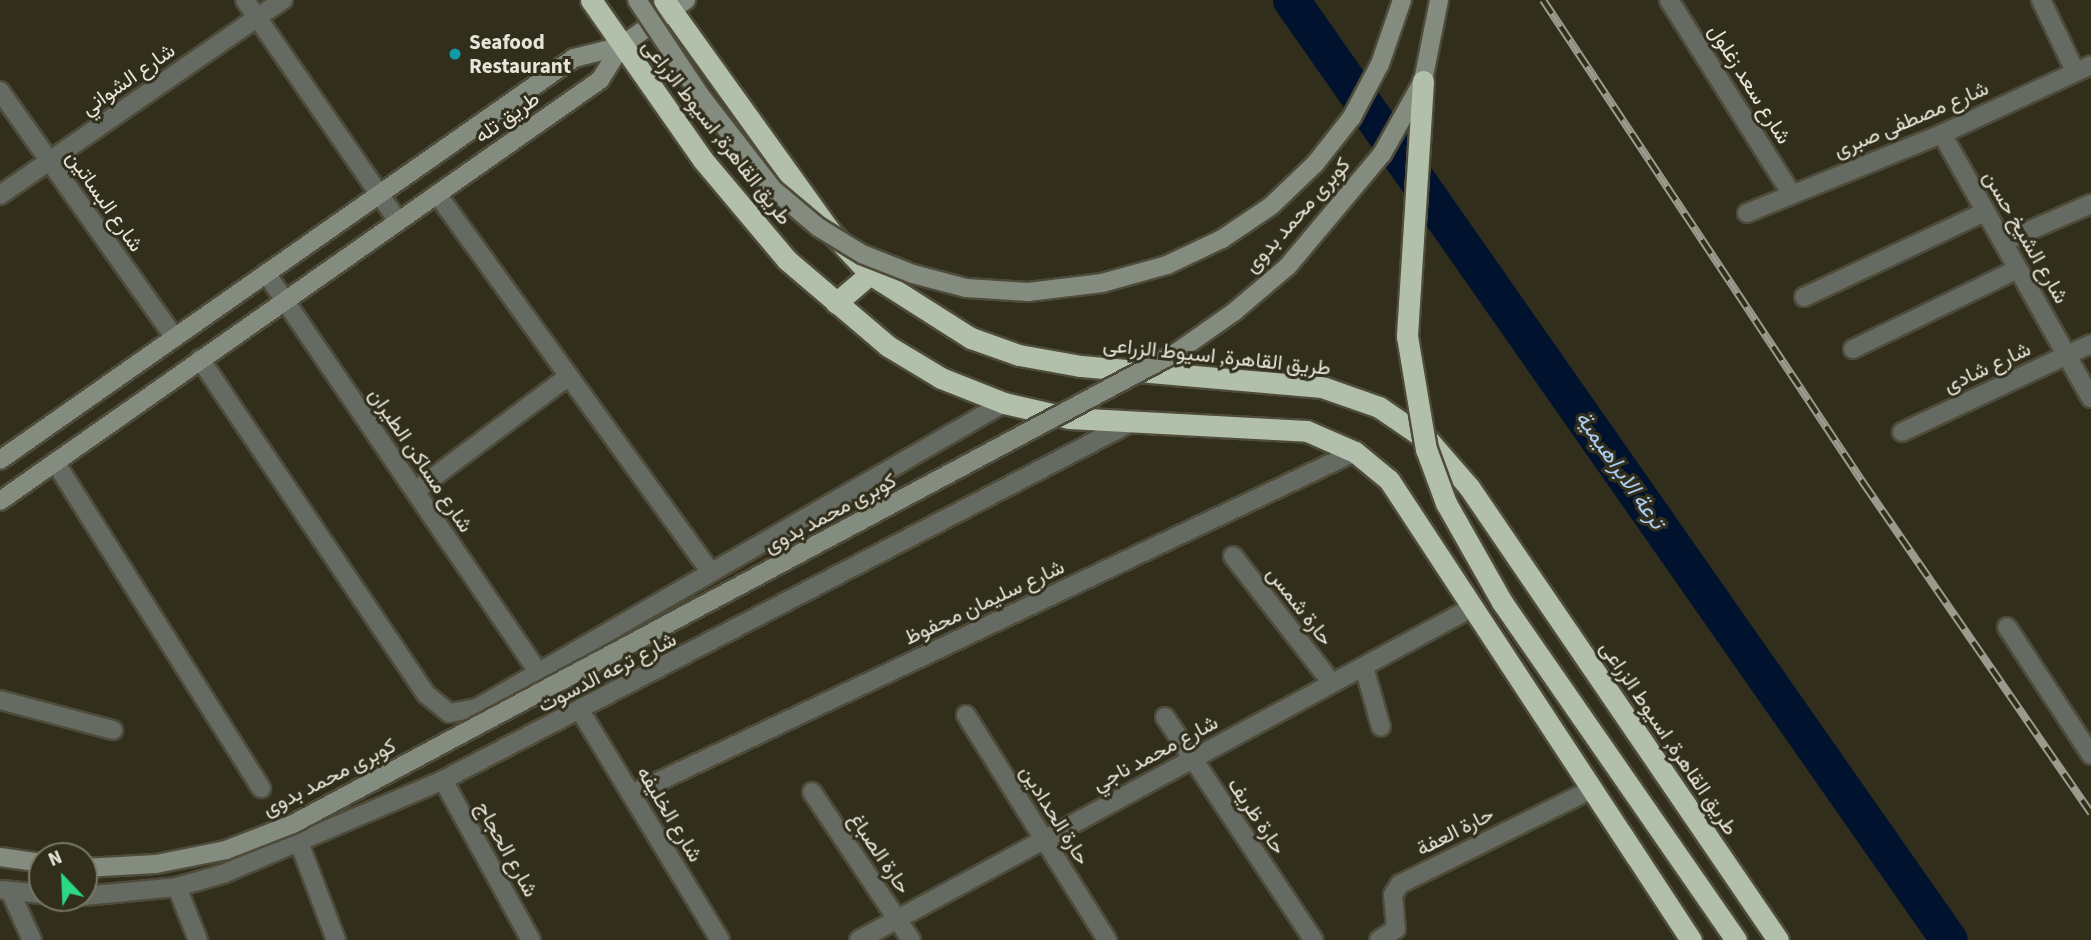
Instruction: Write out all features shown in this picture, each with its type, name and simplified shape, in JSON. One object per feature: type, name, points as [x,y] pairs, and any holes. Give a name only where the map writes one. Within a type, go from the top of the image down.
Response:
[{"type":"highway","name":"طريق القاهرة, اسيوط الزراعى","points":[[591,0],[621,46],[743,212],[836,303],[888,346],[941,378],[1004,403],[1069,418],[1128,424],[1294,429],[1355,452],[1389,480],[1691,940]]},
{"type":"highway","name":"طريق القاهرة, اسيوط الزراعى","points":[[673,3],[791,183],[870,274],[971,338],[1019,355],[1081,366],[1322,387],[1379,407],[1430,442],[1469,487],[1778,940]]},
{"type":"highway","points":[[1423,81],[1407,336],[1426,449],[1446,503],[1502,602],[1736,940]]},
{"type":"highway","points":[[836,303],[870,274]]},
{"type":"main road","points":[[638,0],[700,96],[773,189],[818,227],[862,254],[913,274],[966,288],[1028,292],[1102,283],[1167,265],[1222,239],[1271,206],[1315,164],[1352,117],[1380,64],[1402,0]]},
{"type":"main road","name":"كوبرى محمد بدوى","points":[[98,867],[156,864],[226,850],[293,824],[1177,352],[1234,312],[1287,266],[1382,154],[1423,81],[1439,0]]},
{"type":"main road","points":[[621,46],[673,3]]},
{"type":"main road","name":"طريق تله","points":[[0,460],[378,192],[574,58],[621,46]]},
{"type":"main road","name":"طريق تله","points":[[0,501],[600,80],[621,46]]},
{"type":"main road","points":[[0,857],[28,861]]},
{"type":"street","points":[[245,0],[398,221]]},
{"type":"street","name":"شارع الشواني","points":[[0,195],[283,0]]},
{"type":"street","name":"شارع سعد زغلول","points":[[1670,0],[1791,192]]},
{"type":"street","points":[[2041,0],[2083,68]]},
{"type":"street","name":"شارع مصطفى صبرى","points":[[1747,213],[1791,192],[1942,134],[2083,68]]},
{"type":"street","name":"شارع البساتين","points":[[0,91],[174,337]]},
{"type":"street","name":"شارع الشيخ حسن","points":[[1942,134],[2091,398]]},
{"type":"street","points":[[437,194],[711,572]]},
{"type":"street","points":[[2003,242],[2091,204]]},
{"type":"street","points":[[1804,297],[1985,212]]},
{"type":"street","points":[[1853,349],[2018,269]]},
{"type":"street","name":"شارع مساكن الطيران","points":[[266,273],[538,672]]},
{"type":"street","name":"شارع شادى","points":[[1902,432],[2091,344]]},
{"type":"street","points":[[200,359],[436,706],[463,713],[1004,403]]},
{"type":"street","points":[[415,491],[569,376]]},
{"type":"street","name":"شارع ترعه الدسوت","points":[[98,895],[177,887],[300,845],[443,780],[581,712],[1128,424]]},
{"type":"street","name":"شارع سليمان محفوظ","points":[[632,794],[1355,452]]},
{"type":"street","points":[[55,462],[261,788]]},
{"type":"street","name":"حارة شمس","points":[[1233,556],[1332,683]]},
{"type":"street","name":"شارع محمد ناجي","points":[[859,940],[1473,607]]},
{"type":"street","points":[[2007,627],[2091,755]]},
{"type":"street","points":[[1364,667],[1381,727]]},
{"type":"street","points":[[0,700],[113,730]]},
{"type":"street","name":"شارع الخليفه","points":[[581,712],[720,940]]},
{"type":"street","name":"حارة الحدادين","points":[[966,715],[1107,940]]},
{"type":"street","name":"حارة ظريف","points":[[1165,717],[1191,760],[1314,940]]},
{"type":"street","name":"شارع الحجاج","points":[[443,780],[531,940]]},
{"type":"street","name":"حارة العفة","points":[[1379,940],[1396,929],[1393,895],[1400,884],[1592,789]]},
{"type":"street","name":"حارة الصباغ","points":[[812,792],[911,940]]},
{"type":"street","points":[[300,845],[336,940]]},
{"type":"street","points":[[177,887],[198,940]]},
{"type":"street","points":[[5,890],[28,892]]},
{"type":"street","points":[[5,890],[32,940]]},
{"type":"waterway","name":"ترعة الابراهيمية","points":[[1291,0],[1949,940]]},
{"type":"railway","points":[[1543,0],[1864,484],[2091,813]]},
{"type":"place","name":"Seafood Restaurant","points":[[455,54]]}]
